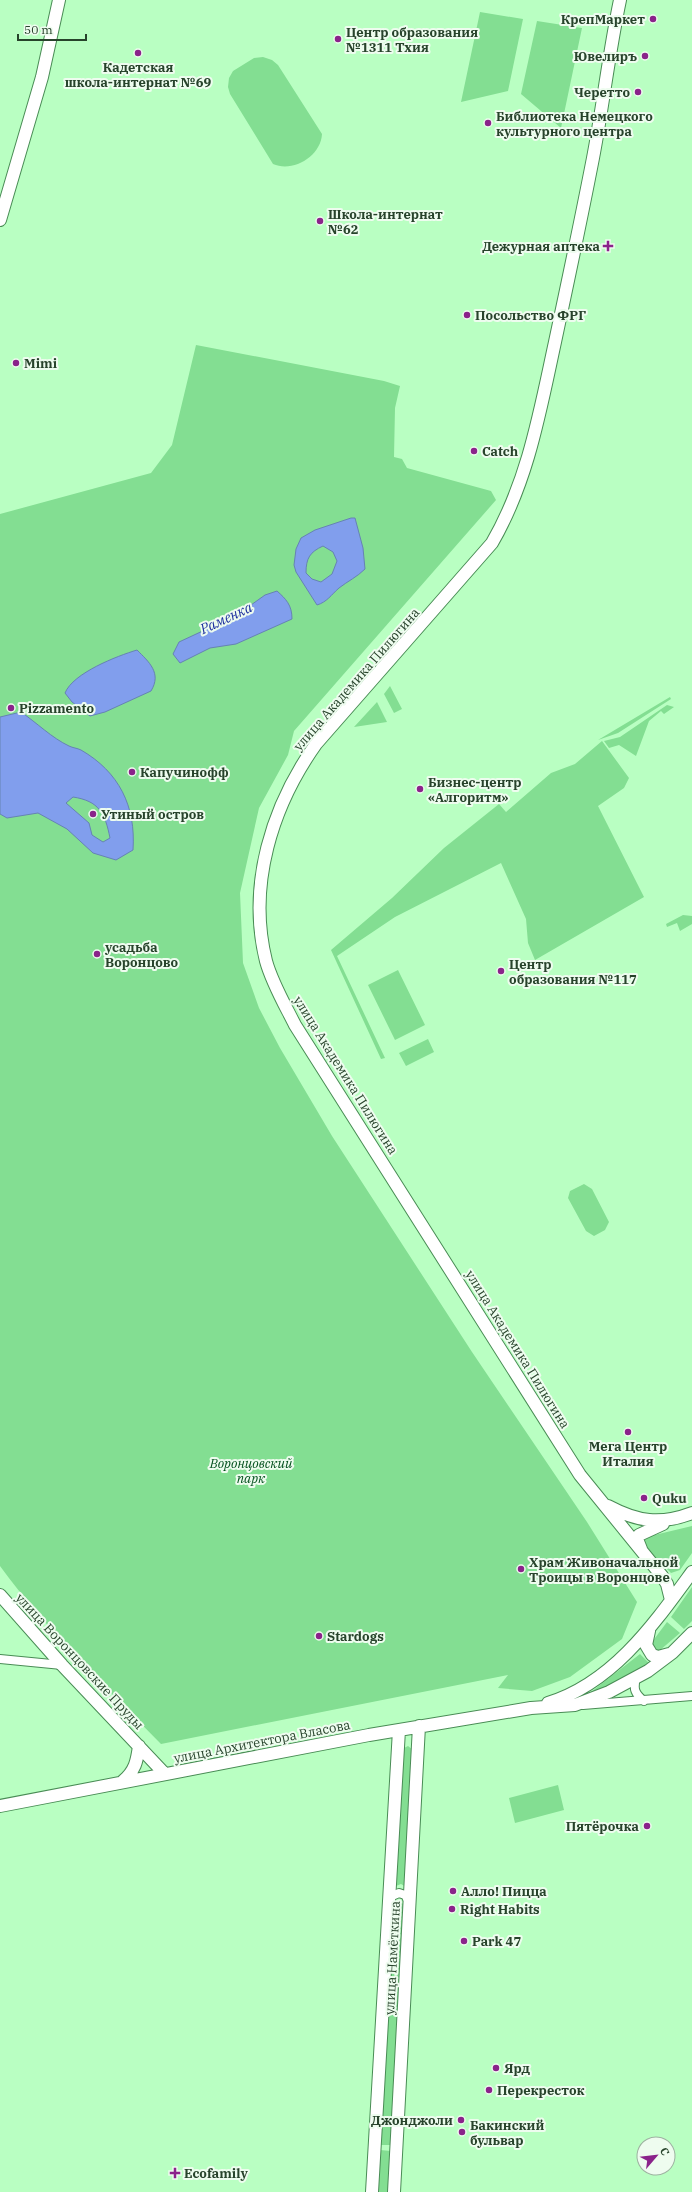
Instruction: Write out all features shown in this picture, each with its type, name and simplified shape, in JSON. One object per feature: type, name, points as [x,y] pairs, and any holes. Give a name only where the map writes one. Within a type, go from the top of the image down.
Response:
[{"type":"street","points":[[0,220],[42,77],[59,0]]},
{"type":"street","name":"улица Академика Пилюгина","points":[[620,0],[593,158],[570,272],[532,445],[512,506],[492,543],[316,744],[300,767],[278,812],[270,836],[264,862],[261,896],[262,942],[267,962],[295,1025],[576,1468],[662,1576],[667,1584],[671,1600]]},
{"type":"street","name":"улица Академика Пилюгина","points":[[603,1503],[635,1518],[651,1521],[673,1520],[692,1513]]},
{"type":"street","points":[[643,1554],[637,1539],[639,1535],[650,1528],[673,1520]]},
{"type":"street","points":[[531,1708],[565,1697],[589,1683],[618,1661],[650,1629],[692,1572]]},
{"type":"street","name":"улица Воронцовские Пруды","points":[[0,1595],[62,1665],[164,1773]]},
{"type":"street","points":[[650,1629],[646,1645],[652,1655],[664,1656],[672,1653]]},
{"type":"street","points":[[575,1705],[609,1692],[636,1678],[672,1653],[692,1633]]},
{"type":"street","points":[[0,1659],[62,1665]]},
{"type":"street","points":[[636,1678],[633,1687],[636,1695],[644,1701]]},
{"type":"street","points":[[531,1708],[644,1701],[692,1696]]},
{"type":"street","name":"улица Архитектора Власова","points":[[0,1806],[164,1773],[419,1726],[531,1708]]},
{"type":"street","name":"улица Намёткина","points":[[394,2192],[419,1726]]},
{"type":"street","name":"улица Намёткина","points":[[372,2192],[399,1730]]},
{"type":"street","name":"улица Воронцовские Пруды","points":[[123,1781],[132,1773],[136,1764],[139,1746]]},
{"type":"street","points":[[389,1902],[392,1896],[399,1893],[405,1896],[409,1905]]},
{"type":"green space","points":[[480,12],[523,19],[508,91],[461,102]]},
{"type":"green space","points":[[537,21],[582,28],[561,128],[521,94]]},
{"type":"green space","points":[[263,57],[272,60],[278,65],[322,134],[317,149],[305,161],[297,164],[281,166],[273,164],[230,94],[228,87],[229,78],[233,71],[254,58]]},
{"type":"green space","name":"Воронцовский парк","points":[[196,345],[384,381],[400,386],[395,408],[394,457],[402,459],[407,468],[491,491],[496,500],[294,731],[288,755],[259,808],[240,893],[243,963],[259,1008],[280,1048],[332,1136],[472,1352],[587,1522],[637,1602],[622,1639],[570,1677],[532,1691],[498,1688],[508,1675],[161,1744],[98,1680],[37,1613],[0,1566],[0,514],[151,473],[172,445]]},
{"type":"green space","points":[[390,686],[402,709],[394,713],[384,694]]},
{"type":"green space","points":[[670,697],[671,699],[618,733],[598,740]]},
{"type":"green space","points":[[377,702],[387,722],[354,727]]},
{"type":"green space","points":[[667,705],[674,707],[664,714],[661,711],[649,721],[636,756],[619,745],[609,748],[604,741],[620,737]]},
{"type":"green space","points":[[602,741],[629,778],[624,788],[598,806],[644,897],[535,960],[528,943],[526,919],[501,863],[395,917],[337,956],[385,1058],[381,1059],[331,950],[392,898],[444,848],[499,804],[506,812],[551,773],[575,764]]},
{"type":"green space","points":[[683,915],[692,916],[692,924],[680,931],[677,923],[667,927],[666,924]]},
{"type":"green space","points":[[398,970],[425,1025],[395,1040],[368,985]]},
{"type":"green space","points":[[428,1039],[434,1052],[406,1066],[399,1053]]},
{"type":"green space","points":[[584,1184],[592,1189],[609,1222],[605,1230],[594,1236],[586,1231],[568,1198],[570,1191]]},
{"type":"green space","points":[[692,1526],[692,1553],[680,1570],[671,1573],[644,1546],[642,1538]]},
{"type":"green space","points":[[692,1587],[692,1621],[684,1629],[671,1617]]},
{"type":"green space","points":[[667,1622],[680,1633],[659,1651],[653,1648],[652,1642]]},
{"type":"green space","points":[[640,1654],[649,1663],[621,1681],[591,1694],[591,1692]]},
{"type":"green space","points":[[408,1746],[413,1750],[406,1887],[401,1884],[396,1886],[402,1749]]},
{"type":"green space","points":[[558,1785],[564,1810],[515,1823],[509,1798]]},
{"type":"green space","points":[[399,1900],[404,1905],[392,2145],[380,2145],[394,1904]]},
{"type":"green space","points":[[380,2150],[391,2151],[389,2192],[378,2192]]},
{"type":"water","points":[[355,518],[363,548],[365,569],[339,588],[326,600],[317,605],[296,572],[294,565],[296,549],[301,538],[315,530]],"holes":[[[323,546],[333,552],[337,561],[332,574],[321,582],[312,579],[306,573],[308,559],[312,553]]]},
{"type":"water","points":[[277,591],[288,603],[291,610],[292,619],[236,644],[210,648],[180,663],[173,654],[179,642],[237,615],[265,595]]},
{"type":"water","points":[[137,650],[150,664],[155,673],[154,685],[151,691],[105,712],[90,716],[72,702],[65,693],[77,679],[96,666],[118,656]]},
{"type":"water","points":[[21,712],[57,739],[69,746],[81,750],[106,769],[115,780],[128,805],[133,834],[133,850],[116,860],[93,853],[67,829],[38,813],[7,818],[0,814],[0,717]],"holes":[[[73,797],[95,805],[103,815],[110,838],[103,842],[92,835],[89,823],[66,803]]]},
{"type":"place","name":"КрепМаркет","points":[[653,19]]},
{"type":"place","name":"Центр образования №1311 Тхия","points":[[338,39]]},
{"type":"place","name":"Кадетская школа-интернат №69","points":[[138,53]]},
{"type":"place","name":"Ювелиръ","points":[[645,56]]},
{"type":"place","name":"Черетто","points":[[638,92]]},
{"type":"place","name":"Библиотека Немецкого культурного центра","points":[[488,123]]},
{"type":"place","name":"Школа-интернат №62","points":[[320,221]]},
{"type":"place","name":"Дежурная аптека","points":[[608,246]]},
{"type":"place","name":"Посольство ФРГ","points":[[467,315]]},
{"type":"place","name":"Mimi","points":[[16,363]]},
{"type":"place","name":"Catch","points":[[474,451]]},
{"type":"place","name":"Pizzamento","points":[[11,708]]},
{"type":"place","name":"Капучинофф","points":[[132,772]]},
{"type":"place","name":"Бизнес-центр «Алгоритм»","points":[[420,789]]},
{"type":"place","name":"Утиный остров","points":[[93,814]]},
{"type":"place","name":"усадьба Воронцово","points":[[97,954]]},
{"type":"place","name":"Центр образования №117","points":[[501,971]]},
{"type":"place","name":"Мега Центр Италия","points":[[628,1432]]},
{"type":"place","name":"Quku","points":[[644,1498]]},
{"type":"place","name":"Храм Живоначальной Троицы в Воронцове","points":[[521,1569]]},
{"type":"place","name":"Stardogs","points":[[319,1636]]},
{"type":"place","name":"Пятёрочка","points":[[647,1826]]},
{"type":"place","name":"Алло! Пицца","points":[[453,1891]]},
{"type":"place","name":"Right Habits","points":[[452,1909]]},
{"type":"place","name":"Park 47","points":[[464,1941]]},
{"type":"place","name":"Ярд","points":[[496,2068]]},
{"type":"place","name":"Перекресток","points":[[489,2090]]},
{"type":"place","name":"Джонджоли","points":[[461,2120]]},
{"type":"place","name":"Бакинский бульвар","points":[[462,2132]]},
{"type":"place","name":"Ecofamily","points":[[175,2173]]},
{"type":"water label","name":"Раменка","points":[[226,618]]}]
